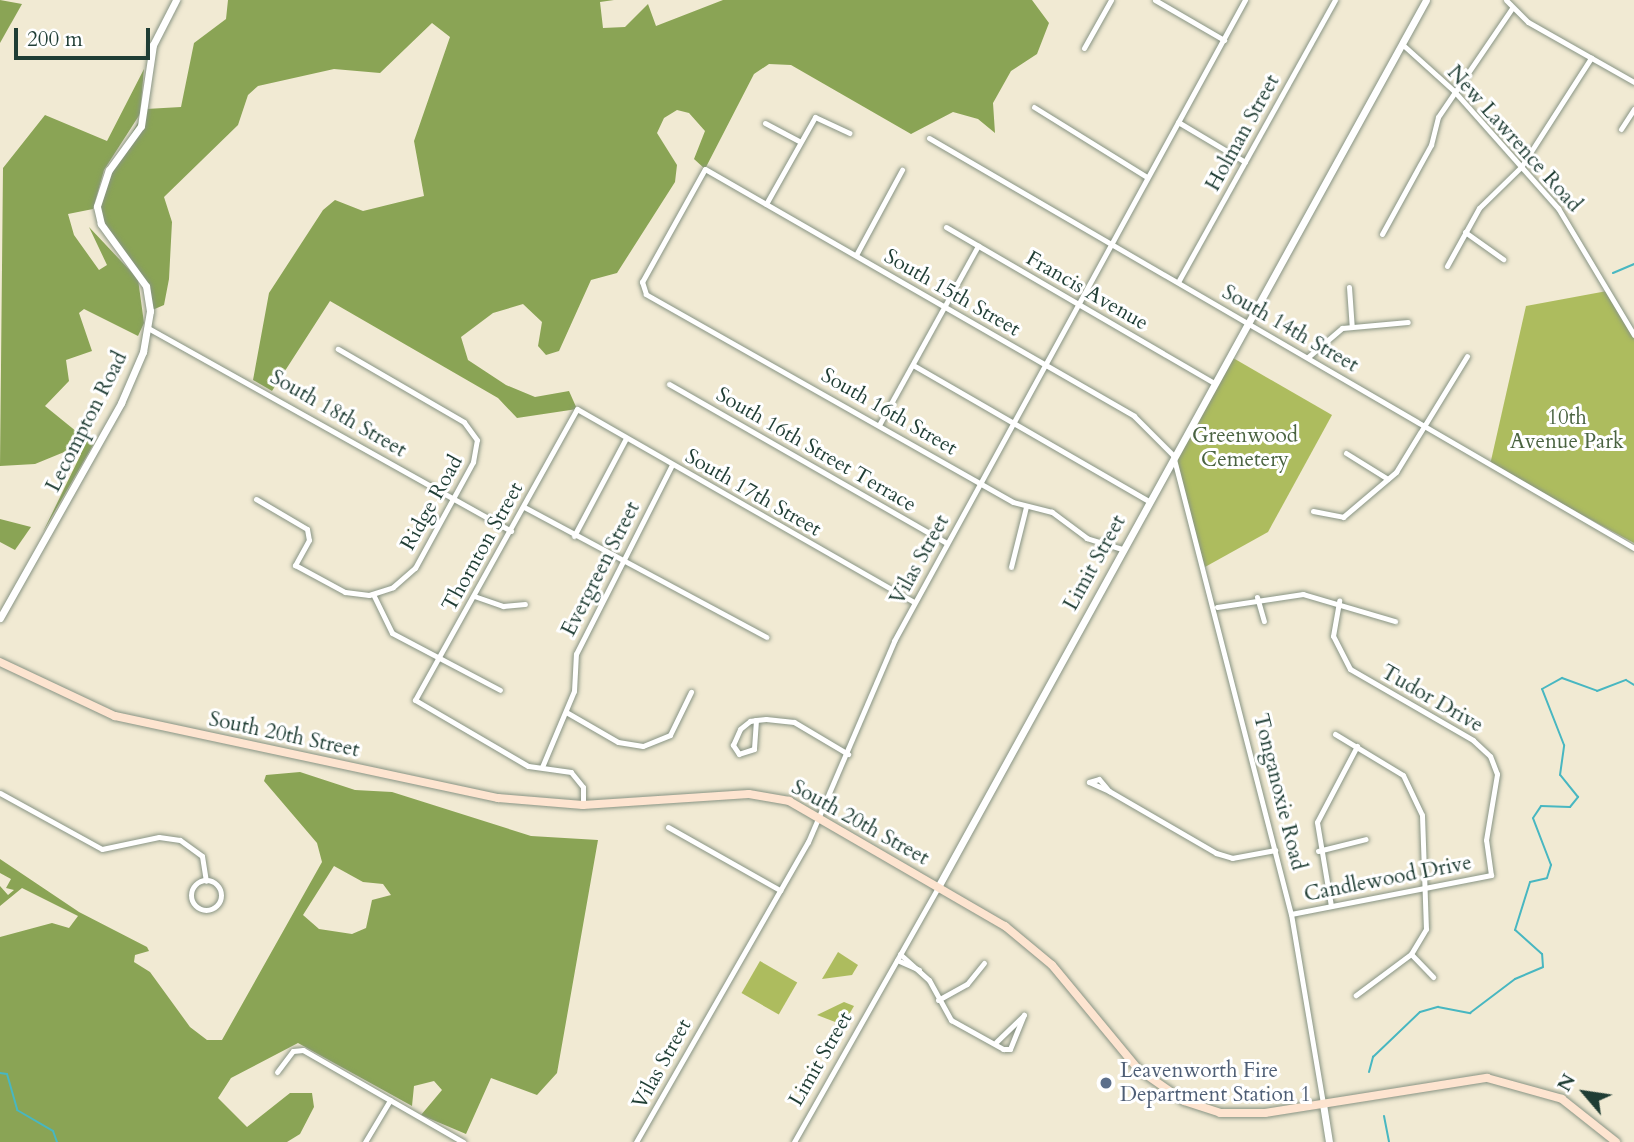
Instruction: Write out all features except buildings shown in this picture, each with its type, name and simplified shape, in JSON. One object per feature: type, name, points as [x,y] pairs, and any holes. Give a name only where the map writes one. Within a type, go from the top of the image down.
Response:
[{"type":"main road","name":"South 20th Street","points":[[0,662],[115,716],[498,798],[583,805],[749,794],[789,801],[938,887],[1043,957],[1138,1069],[1169,1094],[1239,1115],[1502,1080],[1562,1099],[1616,1142]]},
{"type":"street","name":"Lecompton Road","points":[[0,618],[132,383],[148,328],[146,286],[101,224],[97,206],[106,177],[141,126],[153,45],[176,0]]},
{"type":"street","points":[[1084,48],[1111,0]]},
{"type":"street","points":[[1156,0],[1224,40]]},
{"type":"street","name":"Vilas Street","points":[[636,1142],[821,818],[914,602],[1245,0]]},
{"type":"street","name":"Holman Street","points":[[1178,282],[1335,0]]},
{"type":"street","name":"Limit Street","points":[[794,1142],[938,887],[1212,382],[1426,0]]},
{"type":"street","points":[[1506,0],[1512,8],[1634,82]]},
{"type":"street","points":[[1382,234],[1454,91],[1512,8]]},
{"type":"street","name":"New Lawrence Road","points":[[1402,44],[1454,91],[1570,224],[1634,335]]},
{"type":"street","points":[[1447,266],[1483,202],[1521,167],[1591,58]]},
{"type":"street","points":[[1034,107],[1147,177]]},
{"type":"street","points":[[1621,129],[1634,109]]},
{"type":"street","points":[[766,204],[815,117],[849,133]]},
{"type":"street","points":[[1178,122],[1245,162]]},
{"type":"street","points":[[765,123],[800,142]]},
{"type":"street","name":"South 14th Street","points":[[929,138],[1634,548]]},
{"type":"street","name":"South 15th Street","points":[[643,290],[705,169],[1150,427],[1173,455]]},
{"type":"street","points":[[856,255],[902,170]]},
{"type":"street","name":"Francis Avenue","points":[[946,227],[1212,382]]},
{"type":"street","points":[[1465,232],[1503,259]]},
{"type":"street","points":[[880,425],[978,246]]},
{"type":"street","points":[[1349,287],[1352,326]]},
{"type":"street","name":"South 16th Street","points":[[643,290],[980,483],[1026,507],[1052,512],[1087,538],[1122,548]]},
{"type":"street","points":[[1308,357],[1322,339],[1352,326],[1408,322]]},
{"type":"street","name":"South 18th Street","points":[[148,328],[511,531]]},
{"type":"street","name":"Ridge Road","points":[[338,349],[472,429],[478,451],[408,575],[373,594]]},
{"type":"street","points":[[1313,511],[1339,519],[1388,479],[1426,426],[1467,356]]},
{"type":"street","points":[[913,365],[1149,501]]},
{"type":"street","name":"South 16th Street Terrace","points":[[669,384],[947,543]]},
{"type":"street","name":"South 17th Street","points":[[577,409],[914,602]]},
{"type":"street","name":"Thornton Street","points":[[542,768],[528,766],[415,700],[577,409]]},
{"type":"street","points":[[574,536],[626,438]]},
{"type":"street","points":[[1346,453],[1388,479]]},
{"type":"street","name":"Tonganoxie Road","points":[[1173,455],[1217,607],[1291,914],[1329,1142]]},
{"type":"street","name":"Evergreen Street","points":[[542,768],[566,712],[576,654],[672,465]]},
{"type":"street","points":[[256,499],[302,526],[309,540],[295,565],[345,592],[373,594],[392,633],[500,690]]},
{"type":"street","points":[[524,507],[620,563],[657,575],[766,638]]},
{"type":"street","points":[[1011,568],[1026,507]]},
{"type":"street","points":[[1217,607],[1257,597],[1303,594],[1339,601],[1395,621]]},
{"type":"street","points":[[474,596],[503,606],[525,604]]},
{"type":"street","points":[[1257,597],[1265,621]]},
{"type":"street","name":"Tudor Drive","points":[[1339,601],[1333,636],[1350,669],[1473,740],[1490,756],[1497,774],[1486,840],[1491,875]]},
{"type":"street","points":[[566,712],[618,741],[643,746],[670,735],[691,692]]},
{"type":"street","points":[[755,720],[751,752],[739,754],[733,745],[740,729],[755,720],[794,722],[848,754]]},
{"type":"street","points":[[1335,734],[1392,765],[1412,787],[1422,815],[1427,887],[1426,929],[1411,954],[1356,995]]},
{"type":"street","points":[[1331,906],[1318,851],[1320,813],[1357,746]]},
{"type":"street","points":[[542,768],[571,772],[583,787],[583,805]]},
{"type":"street","points":[[1109,791],[1216,853],[1240,858],[1275,850]]},
{"type":"street","points":[[0,793],[102,849],[159,837],[180,840],[202,856],[206,881]]},
{"type":"street","points":[[668,827],[780,891]]},
{"type":"street","points":[[1318,851],[1366,839]]},
{"type":"street","name":"Candlewood Drive","points":[[1291,914],[1491,875]]},
{"type":"street","points":[[206,881],[216,885],[221,897],[205,910],[191,896],[206,881]]},
{"type":"street","points":[[1411,954],[1433,976]]},
{"type":"street","points":[[898,957],[921,971],[958,1026],[1010,1049],[1024,1015],[1018,1015],[996,1042]]},
{"type":"street","points":[[938,1000],[967,984],[984,963]]},
{"type":"street","points":[[277,1072],[297,1048],[463,1142]]},
{"type":"street","points":[[365,1142],[390,1100]]},
{"type":"green space","points":[[0,0],[22,4],[0,43]]},
{"type":"green space","points":[[228,0],[614,0],[600,2],[603,28],[625,27],[648,4],[656,26],[723,0],[1032,0],[1049,23],[1037,54],[1011,71],[993,103],[995,133],[978,119],[953,112],[911,134],[791,65],[769,64],[754,74],[705,169],[694,159],[705,131],[689,113],[677,110],[664,118],[657,133],[677,165],[675,182],[617,273],[591,280],[559,351],[546,355],[538,346],[542,322],[523,304],[493,313],[461,337],[468,360],[506,385],[535,397],[569,391],[577,409],[517,418],[498,398],[330,301],[272,391],[253,380],[269,293],[323,210],[335,200],[363,211],[424,196],[414,141],[450,37],[432,23],[380,73],[334,69],[258,86],[248,95],[238,125],[164,197],[172,222],[169,279],[164,305],[150,311],[146,286],[99,215],[102,184],[146,109],[181,107],[194,43],[226,19]]},
{"type":"green space","points":[[144,69],[140,114],[104,170],[93,209],[68,214],[74,235],[99,270],[107,265],[89,227],[138,279],[144,323],[138,336],[84,309],[79,313],[92,351],[66,360],[69,381],[45,406],[93,445],[43,532],[81,454],[74,448],[35,464],[0,466],[3,168],[45,115],[107,141]]},
{"type":"green space","name":"10th Avenue Park","points":[[1607,291],[1634,335],[1634,543],[1490,465],[1526,306]]},
{"type":"green space","name":"Greenwood Cemetery","points":[[1228,355],[1332,415],[1268,532],[1205,567],[1173,455]]},
{"type":"green space","points":[[0,519],[31,527],[15,550],[0,542]]},
{"type":"green space","points":[[300,772],[355,790],[392,792],[531,836],[598,840],[557,1073],[537,1095],[491,1078],[466,1134],[421,1115],[442,1090],[434,1081],[414,1086],[412,1106],[298,1043],[231,1078],[218,1098],[247,1127],[290,1093],[312,1093],[314,1107],[300,1134],[287,1142],[0,1142],[0,937],[52,923],[69,928],[78,916],[22,888],[0,906],[0,886],[8,895],[14,890],[6,888],[11,879],[0,873],[0,859],[79,912],[147,947],[149,951],[135,955],[134,962],[150,972],[190,1027],[207,1040],[222,1040],[322,862],[317,843],[264,781],[266,775]],"holes":[[[334,866],[363,882],[383,884],[391,895],[372,900],[366,928],[352,934],[319,929],[303,915]]]},
{"type":"green space","points":[[838,952],[858,965],[852,975],[822,979]]},
{"type":"green space","points":[[760,961],[797,982],[779,1015],[742,993]]},
{"type":"green space","points":[[844,1002],[854,1006],[843,1025],[817,1015]]},
{"type":"waterway","points":[[1613,273],[1634,264]]},
{"type":"waterway","points":[[1369,1072],[1373,1057],[1420,1012],[1438,1007],[1470,1013],[1515,979],[1543,967],[1542,954],[1515,930],[1530,882],[1547,878],[1551,865],[1533,818],[1541,806],[1570,807],[1578,797],[1560,775],[1564,745],[1542,689],[1562,678],[1597,691],[1626,680],[1634,685]]},
{"type":"waterway","points":[[0,1073],[7,1074],[17,1110],[53,1131],[57,1142]]},
{"type":"waterway","points":[[1384,1116],[1389,1142]]},
{"type":"place","name":"Leavenworth Fire Department Station 1","points":[[1106,1083]]}]
